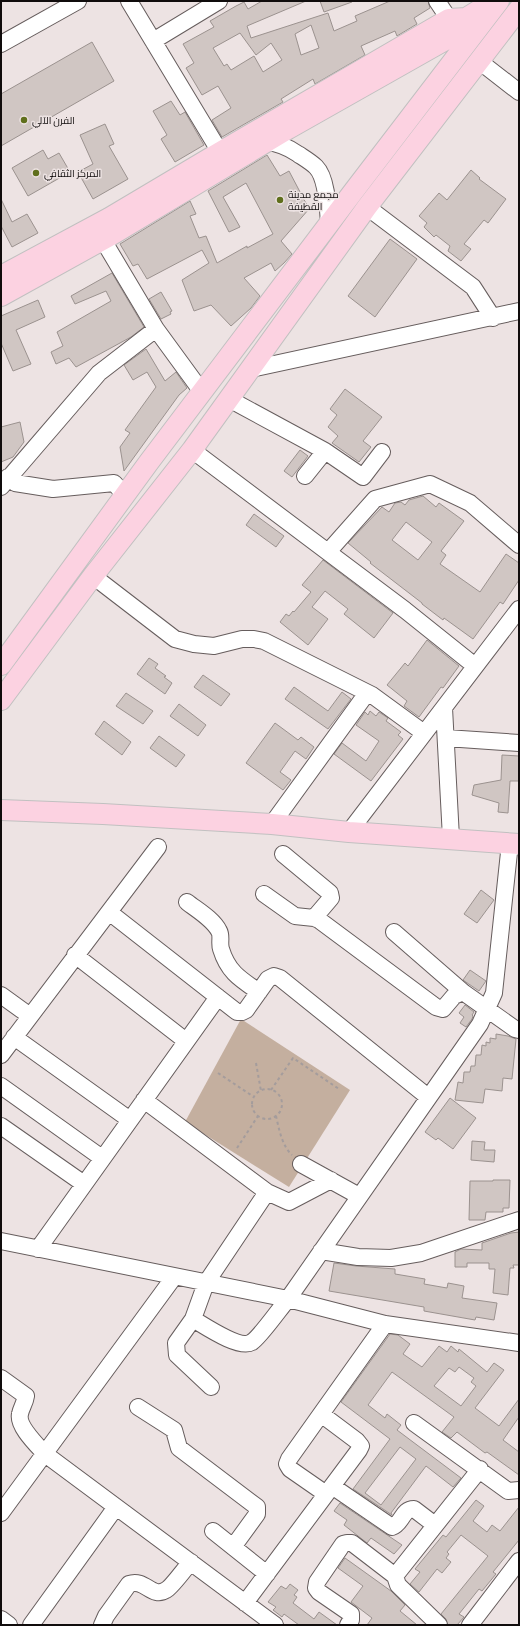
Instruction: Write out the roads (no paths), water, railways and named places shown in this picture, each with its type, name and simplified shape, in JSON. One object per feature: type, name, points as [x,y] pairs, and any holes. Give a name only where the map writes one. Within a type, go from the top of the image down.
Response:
[{"type":"main road","points":[[3,271],[109,218],[220,152],[457,19],[494,1]]},
{"type":"main road","points":[[1,665],[202,392],[499,1]]},
{"type":"main road","points":[[1,700],[93,576],[192,450],[367,207],[519,9],[508,1]]},
{"type":"main road","points":[[1,296],[103,240],[266,142],[449,38],[457,32],[457,19]]},
{"type":"main road","points":[[1,810],[103,814],[272,824],[349,832],[515,843]]},
{"type":"street","points":[[1,44],[78,1]]},
{"type":"street","points":[[129,1],[220,152]]},
{"type":"street","points":[[153,40],[219,1]]},
{"type":"street","points":[[437,1],[457,19]]},
{"type":"street","points":[[479,61],[519,92]]},
{"type":"street","points":[[266,142],[277,143],[290,149],[317,168],[323,179],[329,224]]},
{"type":"street","points":[[367,207],[473,287],[493,318]]},
{"type":"street","points":[[103,240],[156,329],[202,392]]},
{"type":"street","points":[[251,369],[493,318],[519,311]]},
{"type":"street","points":[[125,495],[114,483],[53,489],[3,481],[99,372],[156,329]]},
{"type":"street","points":[[229,399],[325,451],[363,477],[382,452]]},
{"type":"street","points":[[192,450],[404,610],[475,666]]},
{"type":"street","points":[[305,476],[325,451]]},
{"type":"street","points":[[328,552],[375,499],[430,484],[470,502],[519,545]]},
{"type":"street","points":[[93,576],[175,639],[194,644],[214,646],[242,639],[254,639],[264,642],[367,693],[424,733]]},
{"type":"street","points":[[349,832],[475,666],[511,629],[519,609]]},
{"type":"street","points":[[272,824],[367,693]]},
{"type":"street","points":[[444,708],[451,838]]},
{"type":"street","points":[[446,738],[519,743]]},
{"type":"street","points":[[193,1319],[217,1334],[243,1344],[248,1344],[254,1341],[288,1299],[480,1024],[494,993],[515,843]]},
{"type":"street","points":[[1,1055],[158,847]]},
{"type":"street","points":[[283,854],[330,893],[331,898],[314,918]]},
{"type":"street","points":[[264,894],[295,916],[314,918],[436,1007],[443,1009],[454,996],[463,992]]},
{"type":"street","points":[[187,902],[220,933],[219,944],[224,960],[234,975],[259,992]]},
{"type":"street","points":[[109,912],[237,1012],[246,1010],[268,979],[274,976],[280,978],[428,1097]]},
{"type":"street","points":[[394,932],[463,992],[515,1029],[519,1030]]},
{"type":"street","points":[[75,955],[186,1040]]},
{"type":"street","points":[[1,995],[30,1016]]},
{"type":"street","points":[[38,1249],[218,997]]},
{"type":"street","points":[[14,1037],[130,1120]]},
{"type":"street","points":[[1,1086],[102,1158]]},
{"type":"street","points":[[144,1100],[267,1192],[289,1202],[331,1180]]},
{"type":"street","points":[[1,1126],[84,1184]]},
{"type":"street","points":[[302,1164],[359,1196]]},
{"type":"street","points":[[211,1387],[177,1355],[176,1343],[193,1319],[206,1283],[267,1192]]},
{"type":"street","points":[[321,1251],[358,1257],[391,1258],[421,1253],[519,1220]]},
{"type":"street","points":[[1,1242],[288,1299],[385,1324],[519,1343]]},
{"type":"street","points":[[1,1513],[174,1277]]},
{"type":"street","points":[[385,1324],[289,1459],[287,1464],[290,1469],[392,1527],[396,1526],[406,1511],[414,1509],[436,1525]]},
{"type":"street","points":[[1,1378],[26,1396],[20,1415],[22,1426],[45,1454],[245,1602],[258,1620],[276,1625]]},
{"type":"street","points":[[138,1407],[174,1430],[179,1448],[257,1507],[257,1514],[233,1547]]},
{"type":"street","points":[[245,1602],[359,1450],[360,1446],[357,1441],[321,1414]]},
{"type":"street","points":[[414,1423],[480,1469],[508,1491],[519,1490]]},
{"type":"street","points":[[395,1576],[480,1469]]},
{"type":"street","points":[[31,1625],[116,1507]]},
{"type":"street","points":[[213,1531],[267,1574]]},
{"type":"street","points":[[348,1625],[351,1620],[351,1614],[319,1592],[316,1588],[317,1582],[343,1544],[346,1542],[352,1543],[395,1576],[398,1585],[439,1625]]},
{"type":"street","points":[[102,1625],[106,1616],[129,1584],[134,1582],[143,1584],[151,1591],[156,1593],[166,1590],[190,1562]]},
{"type":"street","points":[[470,1625],[519,1562]]},
{"type":"street","points":[[1,1619],[9,1625]]},
{"type":"place","name":"الفرن اﻵلي","points":[[24,120]]},
{"type":"place","name":"المركز الثقافي","points":[[36,173]]},
{"type":"place","name":"مجمع مدينة القطيفة","points":[[280,200]]}]
